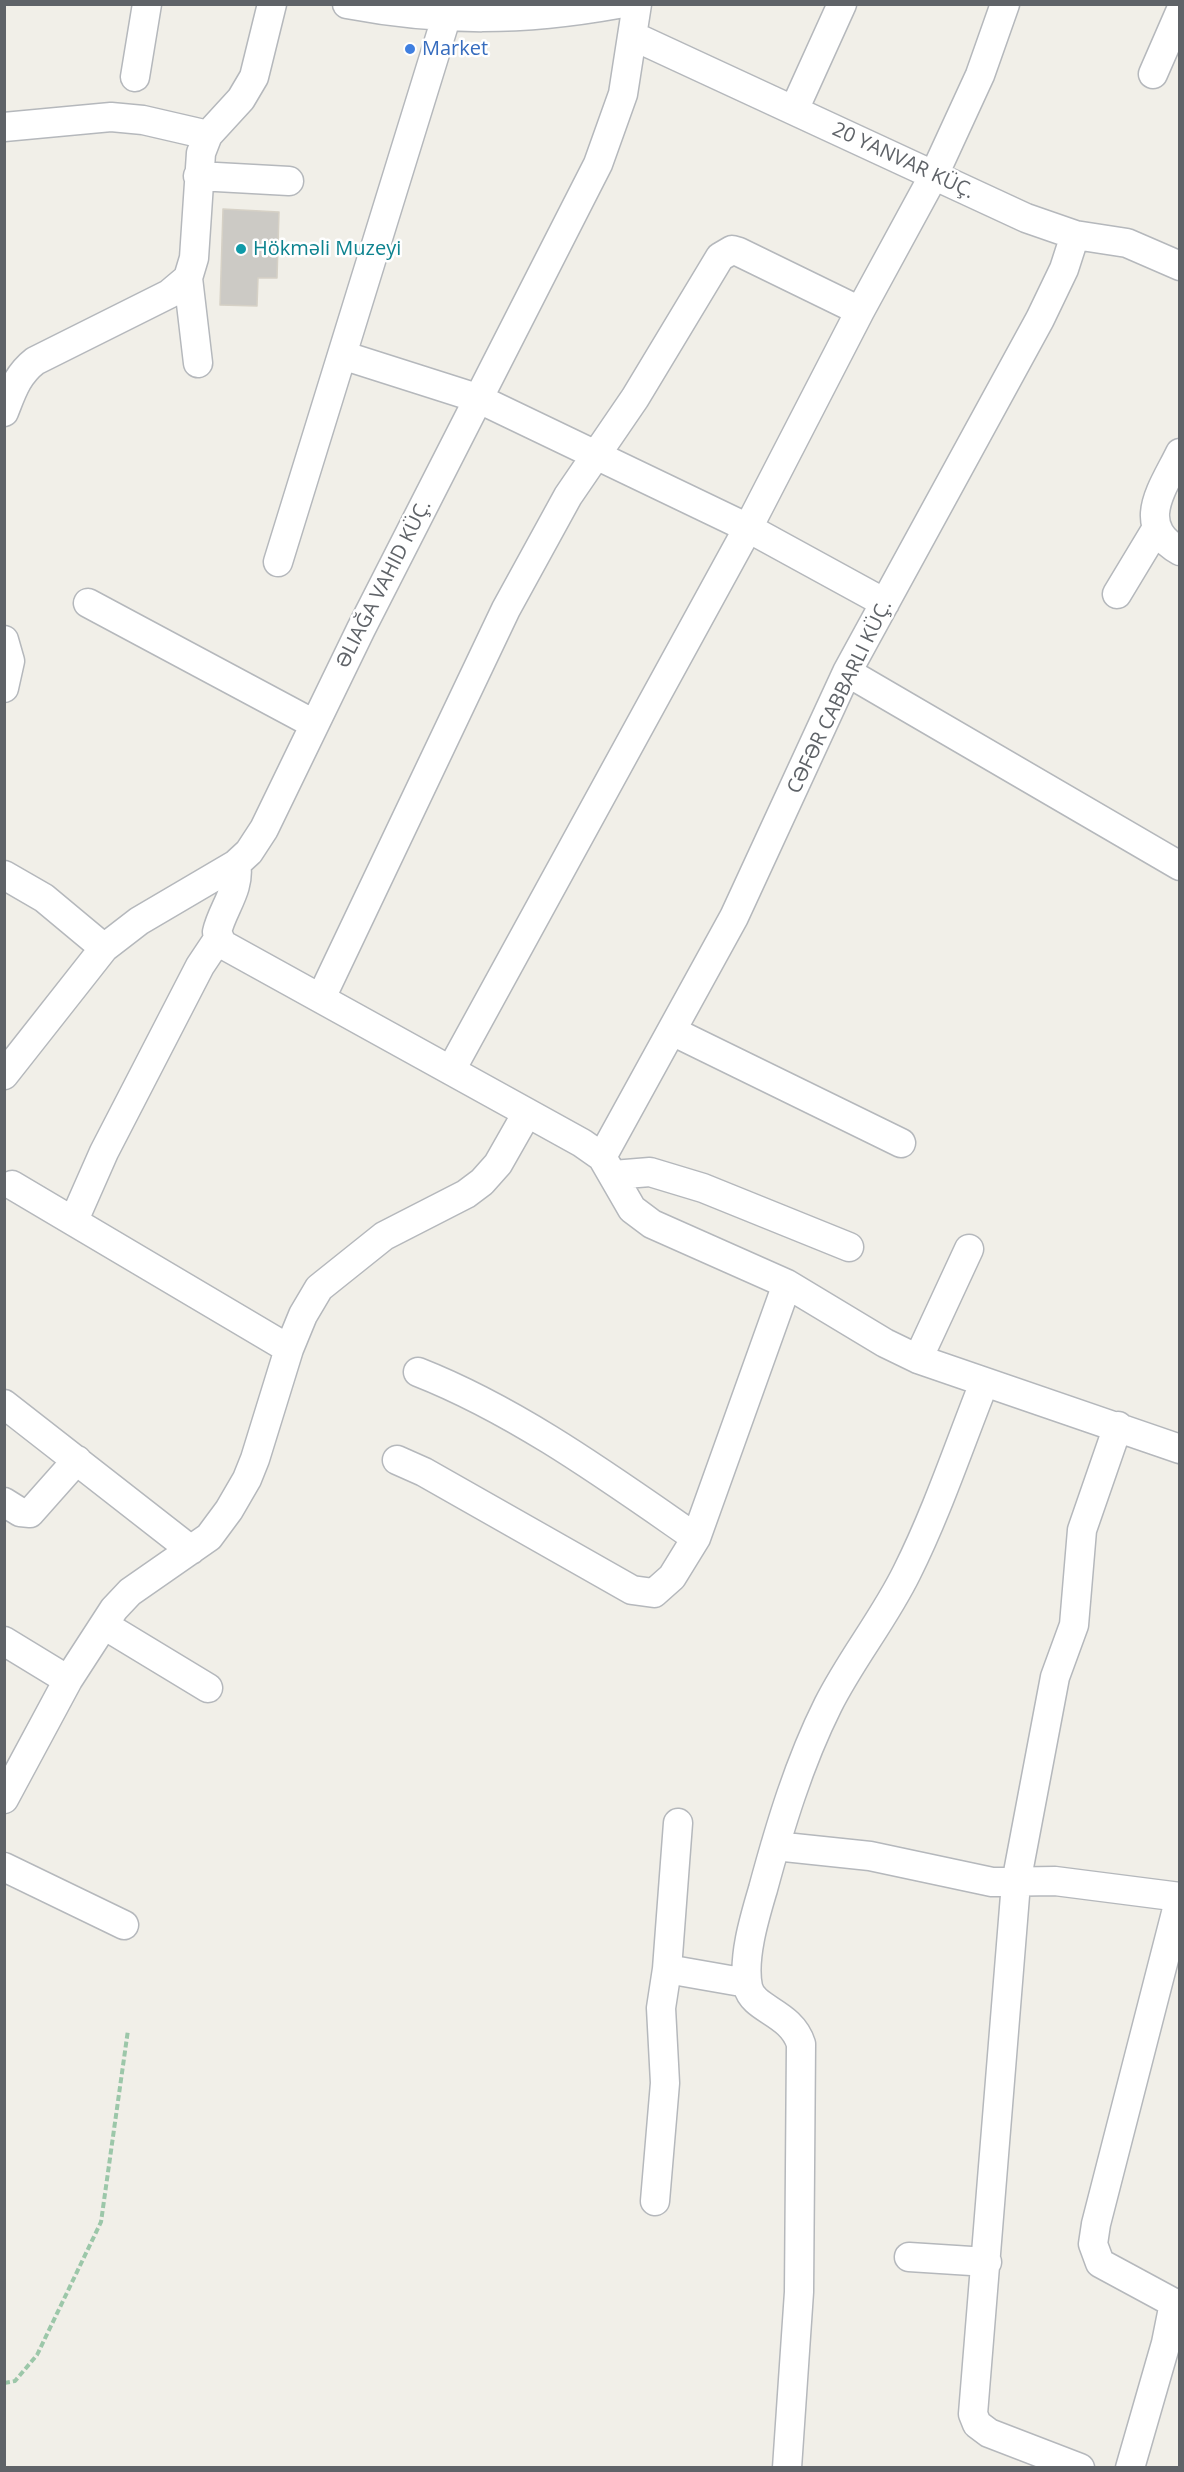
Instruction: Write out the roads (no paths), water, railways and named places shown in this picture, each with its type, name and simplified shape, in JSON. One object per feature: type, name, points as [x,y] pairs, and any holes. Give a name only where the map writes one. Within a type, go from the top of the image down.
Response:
[{"type":"street","points":[[135,78],[147,4]]},
{"type":"street","points":[[198,363],[188,297],[188,278],[194,258],[201,153],[207,135],[242,99],[254,77],[272,4]]},
{"type":"street","points":[[347,4],[393,13],[446,18],[487,12],[565,14],[618,4]]},
{"type":"street","name":"ƏLIAĞA VAHID KÜÇ.","points":[[6,1071],[104,948],[139,921],[236,864],[249,852],[264,829],[477,398],[598,164],[623,94],[637,4]]},
{"type":"street","points":[[794,110],[842,4]]},
{"type":"street","points":[[451,1070],[748,528],[860,311],[934,175],[976,84],[1005,4]]},
{"type":"street","points":[[1153,74],[1179,12]]},
{"type":"street","points":[[278,562],[446,18]]},
{"type":"street","name":"20 YANVAR KÜÇ.","points":[[633,36],[1026,218],[1075,236],[1127,243],[1179,266]]},
{"type":"street","points":[[4,127],[111,117],[143,120],[207,135]]},
{"type":"street","points":[[198,176],[289,181]]},
{"type":"street","points":[[608,1166],[672,1031],[759,865],[847,672],[1040,319],[1064,269],[1075,236]]},
{"type":"street","points":[[321,998],[506,609],[568,496],[635,398],[720,257],[732,250],[860,311]]},
{"type":"street","points":[[4,412],[15,383],[24,369],[35,361],[169,294],[188,278]]},
{"type":"street","points":[[342,355],[477,398],[748,528],[885,603]]},
{"type":"street","points":[[1117,594],[1155,531],[1155,512],[1161,492],[1179,453]]},
{"type":"street","points":[[1155,531],[1164,543],[1179,551]]},
{"type":"street","points":[[88,603],[314,724]]},
{"type":"street","points":[[4,640],[10,662],[4,688]]},
{"type":"street","points":[[847,672],[1179,866]]},
{"type":"street","points":[[74,1220],[109,1141],[200,966],[218,939],[218,925],[236,886],[238,874],[236,864]]},
{"type":"street","points":[[4,875],[72,919],[104,948]]},
{"type":"street","points":[[218,939],[229,948],[582,1143],[608,1166],[621,1193],[632,1209],[652,1224],[787,1284],[885,1343],[918,1359],[1118,1426],[1179,1449]]},
{"type":"street","points":[[672,1031],[901,1143]]},
{"type":"street","points":[[4,1800],[68,1680],[104,1625],[130,1592],[209,1537],[229,1510],[247,1479],[289,1349],[303,1315],[319,1288],[384,1236],[466,1194],[482,1182],[498,1164],[527,1113]]},
{"type":"street","points":[[608,1166],[650,1172],[703,1188],[849,1247]]},
{"type":"street","points":[[12,1185],[289,1349]]},
{"type":"street","points":[[918,1359],[969,1249]]},
{"type":"street","points":[[397,1460],[424,1472],[632,1590],[654,1593],[672,1577],[696,1538],[787,1284]]},
{"type":"street","points":[[417,1372],[446,1383],[574,1454],[696,1538]]},
{"type":"street","points":[[787,2468],[799,2292],[801,2044],[798,2033],[789,2022],[754,1999],[747,1983],[752,1933],[775,1845],[815,1736],[834,1695],[907,1573],[984,1383]]},
{"type":"street","points":[[4,1404],[191,1550]]},
{"type":"street","points":[[1080,2468],[989,2433],[977,2424],[973,2414],[1016,1883],[1055,1677],[1074,1624],[1082,1530],[1118,1426]]},
{"type":"street","points":[[4,1502],[20,1512],[30,1513],[77,1460]]},
{"type":"street","points":[[104,1625],[208,1688]]},
{"type":"street","points":[[4,1641],[68,1680]]},
{"type":"street","points":[[655,2201],[663,2121],[661,2008],[667,1969],[678,1823]]},
{"type":"street","points":[[775,1845],[870,1856],[992,1882],[1055,1881],[1179,1897],[1174,1941],[1096,2224],[1093,2244],[1100,2263],[1177,2304],[1130,2468]]},
{"type":"street","points":[[4,1867],[124,1924]]},
{"type":"street","points":[[667,1969],[747,1983]]},
{"type":"street","points":[[909,2257],[987,2262]]},
{"type":"place","name":"Market","points":[[410,49]]},
{"type":"place","name":"Hökməli Muzeyi","points":[[241,249]]}]
